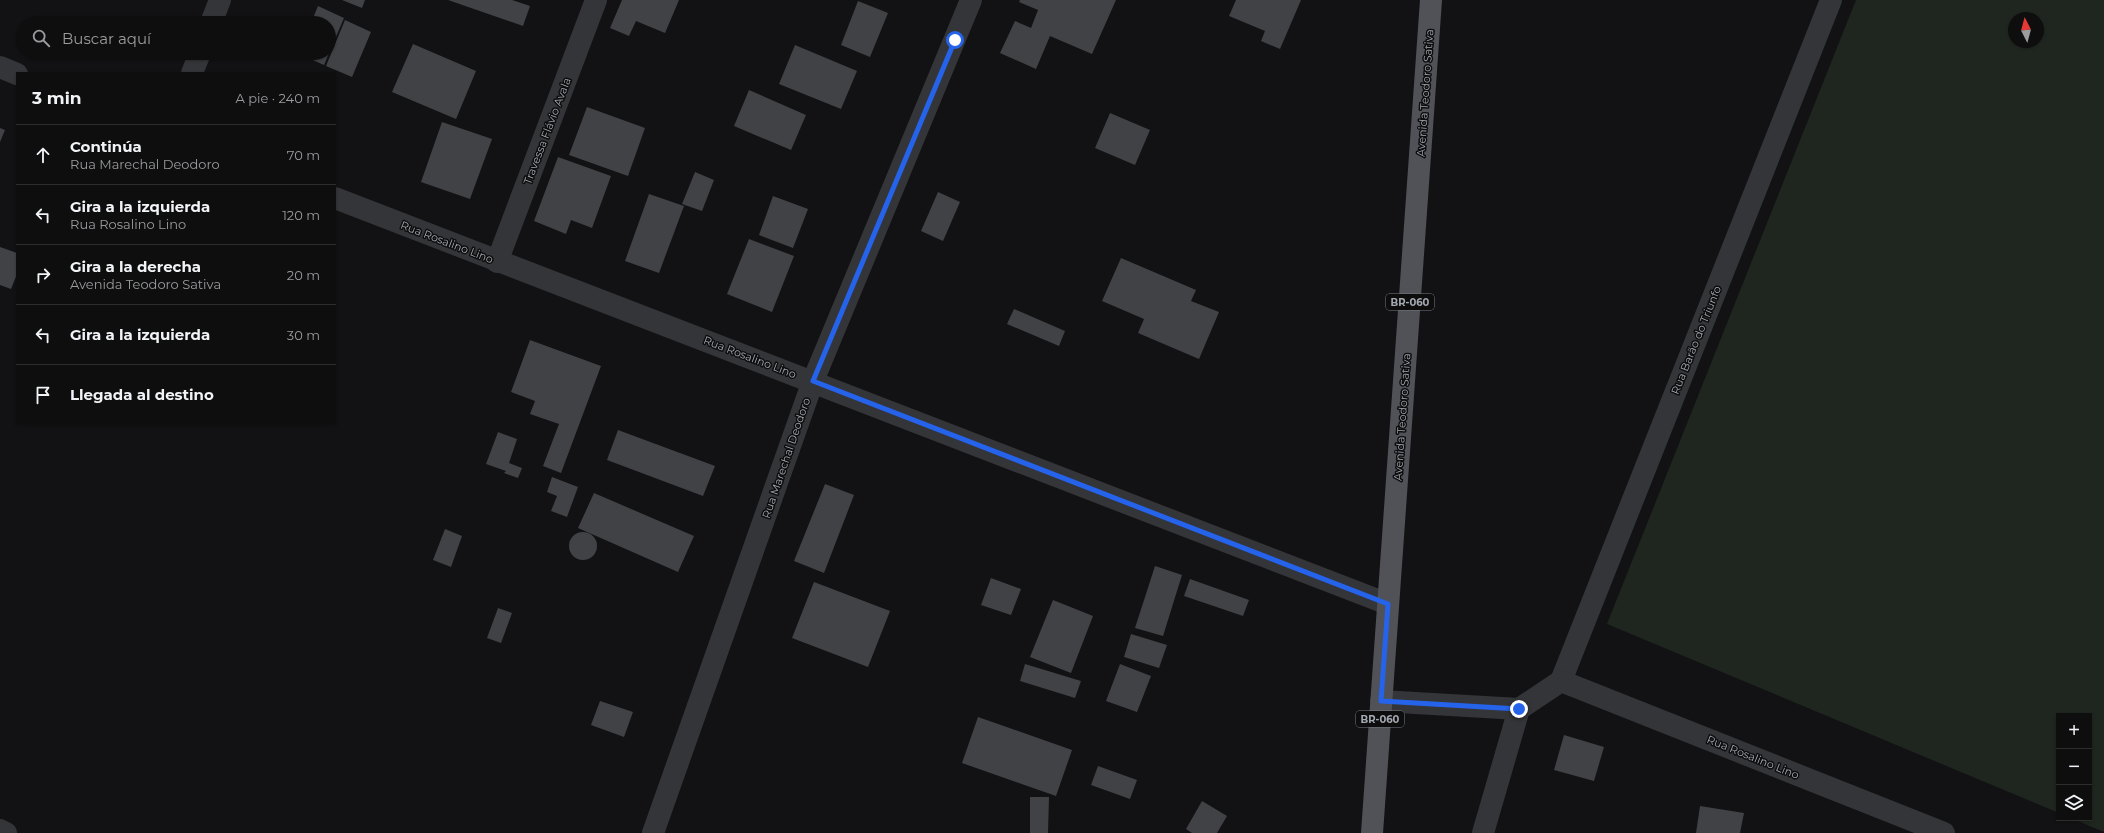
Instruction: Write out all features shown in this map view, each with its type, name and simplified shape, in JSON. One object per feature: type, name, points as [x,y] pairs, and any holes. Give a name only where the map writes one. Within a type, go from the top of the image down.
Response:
[{"type":"main road","name":"Avenida Teodoro Sativa","points":[[1372,833],[1431,0]]},
{"type":"street","points":[[214,16],[220,0]]},
{"type":"street","name":"Travessa Flávio Avala","points":[[497,262],[596,0]]},
{"type":"street","name":"Rua Marechal Deodoro","points":[[653,833],[813,381],[971,0]]},
{"type":"street","name":"Rua Barão do Triunfo","points":[[1561,681],[1831,0]]},
{"type":"street","points":[[192,72],[197,60]]},
{"type":"street","points":[[0,67],[16,74]]},
{"type":"street","name":"Rua Rosalino Lino","points":[[336,198],[497,262],[813,381],[1388,604]]},
{"type":"street","points":[[1381,701],[1519,709],[1561,681]]},
{"type":"street","name":"Rua Rosalino Lino","points":[[1561,681],[1944,833]]},
{"type":"street","points":[[1483,833],[1519,709]]},
{"type":"street","points":[[0,830],[6,833]]},
{"type":"shaded area","points":[[1856,0],[2104,0],[2104,832],[2078,821],[2092,821],[2092,713],[2056,713],[2056,812],[1607,624]]},
{"type":"building","points":[[342,0],[365,0],[362,8]]},
{"type":"building","points":[[448,0],[512,0],[530,6],[523,26]]},
{"type":"building","points":[[622,0],[679,0],[665,33],[636,21],[629,36],[610,28]]},
{"type":"building","points":[[1020,0],[1116,0],[1092,54],[1050,36],[1036,69],[1000,53],[1015,21],[1031,28],[1038,10],[1019,2]]},
{"type":"building","points":[[1236,0],[1301,0],[1280,49],[1261,41],[1265,31],[1229,16]]},
{"type":"building","points":[[858,1],[888,13],[870,57],[841,45]]},
{"type":"building","points":[[318,6],[344,18],[336,37],[336,16],[314,16]]},
{"type":"building","points":[[345,20],[371,32],[352,77],[326,66],[328,60],[336,60],[336,42]]},
{"type":"building","points":[[413,44],[476,71],[456,119],[392,92]]},
{"type":"building","points":[[795,45],[857,71],[841,109],[779,84]]},
{"type":"building","points":[[313,60],[326,60],[324,65]]},
{"type":"building","points":[[749,90],[806,115],[791,150],[734,126]]},
{"type":"building","points":[[587,107],[645,128],[628,176],[569,155]]},
{"type":"building","points":[[1110,113],[1150,130],[1135,165],[1095,148]]},
{"type":"building","points":[[442,122],[492,139],[470,199],[421,182]]},
{"type":"building","points":[[0,128],[5,130],[0,142]]},
{"type":"building","points":[[558,157],[611,176],[592,228],[571,220],[566,234],[534,221]]},
{"type":"building","points":[[695,172],[714,180],[702,211],[682,204]]},
{"type":"building","points":[[938,192],[960,202],[943,241],[921,231]]},
{"type":"building","points":[[649,194],[684,206],[659,273],[625,261]]},
{"type":"building","points":[[773,196],[808,209],[793,248],[759,235]]},
{"type":"building","points":[[749,239],[794,256],[772,312],[727,294]]},
{"type":"building","points":[[0,247],[16,253],[16,276],[11,289],[0,285]]},
{"type":"building","points":[[1121,258],[1196,290],[1191,301],[1219,312],[1199,359],[1138,333],[1144,319],[1102,301]]},
{"type":"building","points":[[1014,309],[1065,331],[1059,346],[1007,324]]},
{"type":"building","points":[[530,340],[601,366],[561,473],[543,466],[559,424],[530,414],[535,401],[511,392]]},
{"type":"building","points":[[618,430],[715,466],[703,496],[607,460]]},
{"type":"building","points":[[498,432],[517,439],[509,463],[522,468],[518,478],[504,473],[506,471],[486,464]]},
{"type":"building","points":[[552,477],[578,487],[567,517],[551,511],[557,496],[547,492]]},
{"type":"building","points":[[825,484],[854,495],[824,573],[794,561]]},
{"type":"building","points":[[594,493],[694,536],[678,572],[578,528]]},
{"type":"building","points":[[445,529],[462,536],[451,567],[433,560]]},
{"type":"building","points":[[583,532],[593,536],[597,546],[593,556],[583,560],[573,556],[569,546],[573,536]]},
{"type":"building","points":[[1155,566],[1182,575],[1163,636],[1135,628]]},
{"type":"building","points":[[991,578],[1021,589],[1011,615],[981,605]]},
{"type":"building","points":[[1190,579],[1249,600],[1243,616],[1184,596]]},
{"type":"building","points":[[814,582],[890,611],[868,667],[792,638]]},
{"type":"building","points":[[1053,600],[1093,616],[1071,673],[1030,657]]},
{"type":"building","points":[[498,608],[512,613],[501,643],[487,638]]},
{"type":"building","points":[[1131,634],[1167,645],[1159,668],[1124,657]]},
{"type":"building","points":[[1025,664],[1081,681],[1075,698],[1020,681]]},
{"type":"building","points":[[1120,664],[1151,676],[1137,712],[1106,701]]},
{"type":"building","points":[[600,701],[633,712],[624,737],[591,725]]},
{"type":"building","points":[[978,717],[1072,750],[1056,796],[962,763]]},
{"type":"building","points":[[1564,735],[1604,747],[1594,781],[1554,770]]},
{"type":"building","points":[[1098,766],[1137,780],[1130,799],[1091,785]]},
{"type":"building","points":[[1030,797],[1049,797],[1048,833],[1030,833]]},
{"type":"building","points":[[1202,801],[1227,816],[1217,833],[1192,833],[1186,829]]},
{"type":"building","points":[[1700,806],[1744,813],[1740,833],[1696,833]]},
{"type":"route","points":[[955,40],[813,381],[1388,604],[1381,701],[1519,709]]}]
